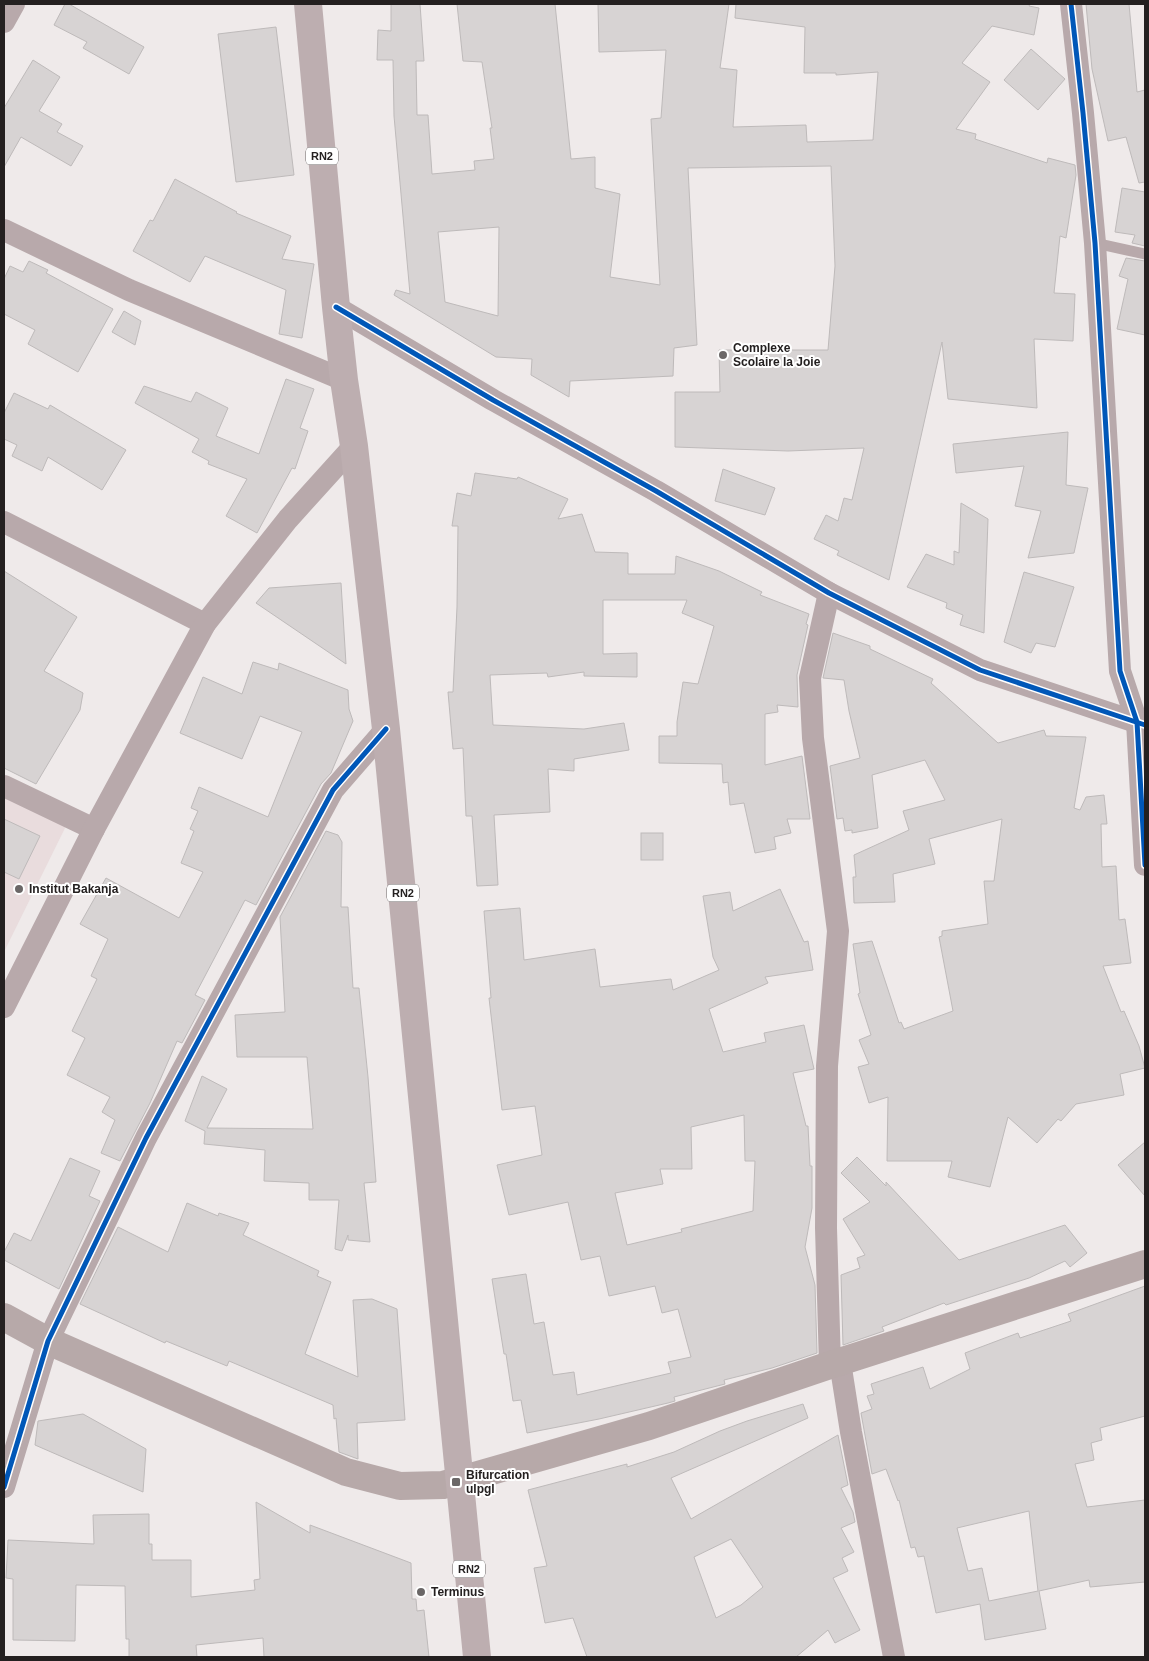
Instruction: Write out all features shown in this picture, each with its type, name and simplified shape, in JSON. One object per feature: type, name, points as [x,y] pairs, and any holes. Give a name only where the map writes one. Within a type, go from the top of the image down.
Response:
[{"type":"highway","name":"RN2","points":[[308,4],[336,307],[354,446],[386,729],[477,1657]]},
{"type":"street","points":[[4,22],[14,4]]},
{"type":"street","points":[[1071,4],[1095,243],[1120,671],[1141,724],[1145,865]]},
{"type":"street","points":[[4,230],[129,290],[344,380]]},
{"type":"street","points":[[336,307],[493,400],[656,491],[829,593],[980,670],[1141,724]]},
{"type":"street","points":[[4,1007],[94,829],[206,624],[288,519],[354,446]]},
{"type":"street","points":[[4,522],[206,624]]},
{"type":"street","points":[[829,593],[810,678],[813,738],[838,930],[828,1066],[826,1228],[835,1364],[851,1432],[894,1657]]},
{"type":"street","points":[[4,1487],[48,1341],[146,1138],[333,790],[386,729]]},
{"type":"street","points":[[4,786],[94,829]]},
{"type":"street","points":[[4,1317],[48,1341],[346,1472],[400,1486],[443,1485],[649,1426],[1145,1264]]},
{"type":"lane","points":[[1095,243],[1145,254]]},
{"type":"shaded area","name":"Institut Bakanja","points":[[4,795],[66,826],[4,952]]},
{"type":"building","points":[[65,4],[69,4],[144,47],[129,74],[83,48],[87,42],[54,25]]},
{"type":"building","points":[[391,4],[420,4],[424,61],[416,61],[417,115],[428,115],[432,174],[475,170],[474,161],[494,159],[490,128],[492,128],[482,62],[463,61],[457,4],[555,4],[571,159],[595,157],[595,188],[620,194],[610,277],[660,285],[651,119],[661,118],[666,50],[599,52],[598,4],[729,4],[720,68],[737,70],[733,127],[806,125],[807,142],[873,140],[878,72],[836,75],[836,73],[804,73],[805,27],[735,18],[736,4],[1030,4],[1029,6],[1039,8],[1034,35],[992,26],[962,63],[990,82],[956,129],[976,134],[975,139],[1047,163],[1048,158],[1075,165],[1076,175],[1066,238],[1060,236],[1054,293],[1075,294],[1073,341],[1034,339],[1037,408],[948,399],[942,342],[889,580],[837,555],[839,551],[814,539],[826,515],[838,521],[844,498],[852,500],[864,448],[788,451],[675,447],[675,392],[720,392],[719,350],[828,350],[835,266],[831,166],[688,168],[697,345],[674,348],[673,376],[570,381],[569,397],[531,375],[532,359],[496,357],[394,295],[396,290],[410,294],[394,116],[393,60],[377,60],[378,30],[391,31]],"holes":[[[499,227],[498,316],[445,302],[438,232]]]},
{"type":"building","points":[[1086,4],[1129,4],[1137,92],[1145,90],[1145,182],[1139,183],[1126,137],[1108,141],[1092,69]]},
{"type":"building","points":[[276,27],[294,175],[236,182],[218,34]]},
{"type":"building","points":[[1031,49],[1065,79],[1038,110],[1004,80]]},
{"type":"building","points":[[33,60],[60,77],[39,111],[62,124],[57,132],[83,146],[71,166],[21,137],[4,167],[4,108]]},
{"type":"building","points":[[175,179],[236,213],[291,236],[282,259],[314,264],[302,338],[279,334],[286,290],[205,256],[190,282],[133,251],[150,220],[153,221]]},
{"type":"building","points":[[1122,188],[1145,192],[1145,246],[1132,243],[1135,235],[1115,232]]},
{"type":"building","points":[[1126,258],[1145,261],[1145,335],[1117,329],[1128,279],[1119,276]]},
{"type":"building","points":[[29,261],[48,270],[46,273],[113,309],[78,372],[28,344],[35,330],[4,314],[4,279],[10,266],[23,272]]},
{"type":"building","points":[[124,311],[141,321],[135,345],[112,332]]},
{"type":"building","points":[[286,379],[314,389],[300,428],[308,431],[295,469],[292,468],[257,533],[226,516],[247,479],[208,464],[209,461],[192,452],[199,439],[135,403],[144,386],[191,402],[196,392],[228,408],[216,436],[259,454]]},
{"type":"building","points":[[14,393],[48,409],[50,405],[126,450],[102,490],[48,457],[42,471],[12,456],[17,445],[4,439],[4,413]]},
{"type":"building","points":[[1068,432],[1066,485],[1088,488],[1074,553],[1028,558],[1041,511],[1015,506],[1024,466],[956,473],[953,444]]},
{"type":"building","points":[[723,469],[775,488],[765,515],[715,501]]},
{"type":"building","points":[[475,473],[517,479],[518,477],[568,499],[558,519],[582,514],[595,552],[628,553],[628,574],[675,574],[676,556],[719,571],[762,592],[760,595],[809,614],[797,675],[798,707],[777,705],[778,712],[765,714],[765,765],[802,756],[810,819],[787,819],[791,833],[774,837],[776,849],[755,853],[744,803],[730,805],[728,782],[723,783],[722,764],[659,763],[659,736],[677,736],[677,722],[683,682],[698,684],[714,626],[682,613],[687,600],[603,600],[603,654],[637,653],[637,677],[584,676],[584,672],[548,677],[547,673],[490,675],[493,725],[584,729],[624,723],[629,750],[574,759],[574,771],[548,769],[550,812],[494,815],[498,885],[477,886],[472,816],[466,816],[463,748],[453,749],[448,692],[453,692],[457,607],[458,526],[452,526],[457,493],[471,496]]},
{"type":"building","points":[[961,503],[988,519],[984,633],[960,625],[963,615],[946,608],[947,603],[907,587],[926,554],[954,565],[954,551],[959,553]]},
{"type":"building","points":[[4,571],[77,617],[44,671],[83,693],[80,710],[36,784],[4,768]]},
{"type":"building","points":[[1024,572],[1074,587],[1055,647],[1036,643],[1031,653],[1004,642]]},
{"type":"building","points":[[341,583],[346,664],[256,603],[269,588]]},
{"type":"building","points":[[833,633],[870,646],[870,649],[933,679],[931,683],[998,743],[1044,730],[1046,736],[1086,737],[1074,808],[1080,810],[1086,797],[1104,795],[1107,824],[1101,824],[1102,867],[1116,866],[1119,920],[1125,919],[1131,963],[1103,966],[1121,1012],[1124,1011],[1139,1046],[1145,1068],[1120,1074],[1124,1095],[1076,1104],[1061,1121],[1058,1119],[1037,1143],[1008,1117],[990,1187],[948,1177],[952,1161],[887,1161],[888,1097],[869,1103],[858,1067],[869,1064],[859,1040],[871,1035],[858,994],[860,993],[853,944],[872,941],[899,1023],[901,1022],[904,1029],[953,1011],[939,937],[942,936],[942,931],[988,924],[984,881],[994,881],[1002,819],[929,839],[935,864],[893,874],[895,902],[854,903],[853,877],[856,877],[854,855],[909,830],[903,811],[945,800],[925,760],[872,775],[878,828],[852,833],[852,830],[845,831],[843,818],[837,819],[830,766],[860,758],[844,680],[823,678]]},
{"type":"building","points":[[253,662],[278,670],[279,663],[348,690],[349,709],[353,721],[331,773],[321,784],[256,905],[245,900],[195,995],[205,1000],[182,1043],[177,1041],[150,1103],[120,1161],[101,1153],[115,1120],[102,1112],[110,1097],[67,1075],[85,1038],[72,1031],[97,979],[91,976],[108,939],[80,924],[106,878],[179,918],[203,872],[181,863],[194,831],[190,829],[198,811],[191,808],[199,787],[268,817],[302,732],[260,716],[242,759],[180,733],[203,677],[242,694]]},
{"type":"building","points":[[4,819],[40,836],[19,879],[4,872]]},
{"type":"building","points":[[326,831],[338,835],[342,842],[341,907],[348,907],[353,988],[359,988],[376,1182],[364,1183],[370,1242],[348,1240],[348,1235],[342,1251],[335,1249],[339,1200],[309,1200],[309,1183],[264,1181],[265,1150],[204,1144],[205,1131],[185,1121],[202,1076],[227,1089],[207,1128],[313,1129],[307,1057],[237,1057],[235,1015],[285,1012],[280,917]]},
{"type":"building","points":[[641,833],[663,833],[663,860],[641,860]]},
{"type":"building","points":[[780,889],[804,942],[808,941],[813,970],[765,977],[768,983],[709,1009],[723,1052],[766,1042],[764,1033],[804,1025],[814,1069],[793,1073],[806,1126],[808,1126],[810,1166],[812,1166],[812,1208],[805,1247],[815,1285],[817,1353],[772,1368],[724,1380],[725,1384],[674,1397],[675,1401],[668,1403],[527,1433],[521,1400],[513,1401],[492,1279],[526,1274],[534,1324],[544,1322],[553,1375],[574,1372],[577,1395],[671,1373],[668,1362],[691,1357],[678,1309],[662,1313],[655,1286],[609,1296],[600,1256],[581,1260],[568,1202],[509,1215],[497,1165],[542,1155],[535,1106],[502,1110],[489,998],[491,998],[484,911],[520,908],[524,960],[595,949],[600,987],[671,979],[673,990],[719,970],[713,957],[703,896],[730,892],[733,911]],"holes":[[[744,1115],[745,1161],[755,1161],[753,1211],[681,1229],[682,1232],[627,1245],[615,1193],[663,1184],[660,1169],[692,1169],[691,1127]]]},
{"type":"building","points":[[1145,1142],[1145,1196],[1118,1165]]},
{"type":"building","points":[[857,1157],[886,1186],[886,1182],[959,1260],[1065,1225],[1087,1253],[1070,1267],[1065,1261],[1029,1278],[946,1305],[944,1303],[882,1327],[884,1331],[843,1345],[841,1275],[860,1268],[857,1258],[865,1255],[843,1219],[870,1202],[841,1173]]},
{"type":"building","points":[[70,1158],[100,1171],[89,1196],[100,1201],[59,1289],[4,1260],[4,1252],[14,1233],[31,1241]]},
{"type":"building","points":[[187,1203],[218,1216],[219,1213],[249,1223],[243,1235],[319,1271],[317,1276],[331,1282],[305,1354],[358,1377],[353,1300],[372,1299],[397,1309],[405,1420],[357,1423],[358,1459],[339,1452],[333,1405],[229,1361],[227,1366],[166,1341],[165,1343],[80,1304],[118,1227],[168,1252]]},
{"type":"building","points":[[1145,1286],[1145,1416],[1100,1428],[1102,1440],[1091,1443],[1094,1460],[1075,1464],[1087,1507],[1145,1500],[1145,1582],[1090,1587],[1089,1580],[1039,1591],[1046,1629],[985,1640],[980,1604],[936,1613],[924,1556],[918,1557],[915,1547],[911,1548],[899,1500],[886,1469],[872,1474],[861,1413],[872,1409],[867,1396],[874,1394],[871,1384],[923,1367],[930,1389],[970,1369],[965,1353],[1018,1333],[1020,1338],[1071,1321],[1068,1314]],"holes":[[[1029,1511],[1038,1591],[989,1601],[982,1568],[968,1571],[957,1528]]]},
{"type":"building","points":[[803,1404],[808,1418],[671,1478],[691,1519],[838,1435],[848,1485],[841,1488],[853,1512],[855,1522],[841,1528],[854,1552],[842,1558],[848,1571],[833,1578],[860,1630],[835,1643],[828,1630],[796,1657],[587,1657],[573,1618],[545,1623],[534,1568],[547,1566],[528,1490],[627,1464],[627,1467],[674,1452],[747,1421]],"holes":[[[731,1539],[763,1587],[741,1605],[716,1618],[694,1557]]]},
{"type":"building","points":[[83,1414],[146,1449],[143,1492],[35,1445],[38,1421]]},
{"type":"building","points":[[256,1502],[310,1533],[310,1525],[411,1563],[412,1599],[416,1599],[417,1611],[424,1610],[429,1657],[264,1657],[263,1638],[196,1645],[197,1657],[129,1657],[129,1639],[126,1639],[125,1586],[76,1585],[75,1641],[13,1640],[13,1579],[6,1578],[8,1540],[94,1544],[93,1515],[149,1514],[149,1544],[152,1544],[152,1560],[191,1560],[191,1597],[255,1590],[254,1580],[260,1579]]},
{"type":"cycle path","points":[[1071,4],[1095,243],[1120,671],[1137,722],[1145,865]]},
{"type":"cycle path","points":[[336,307],[493,400],[656,491],[829,593],[980,670],[1145,725]]},
{"type":"cycle path","points":[[4,1487],[48,1341],[146,1138],[333,790],[386,729]]},
{"type":"place","name":"Complexe Scolaire la Joie","points":[[723,355]]},
{"type":"place","name":"Institut Bakanja","points":[[19,889]]},
{"type":"place","name":"Bifurcation ulpgl","points":[[456,1482]]},
{"type":"place","name":"Terminus","points":[[421,1592]]}]
